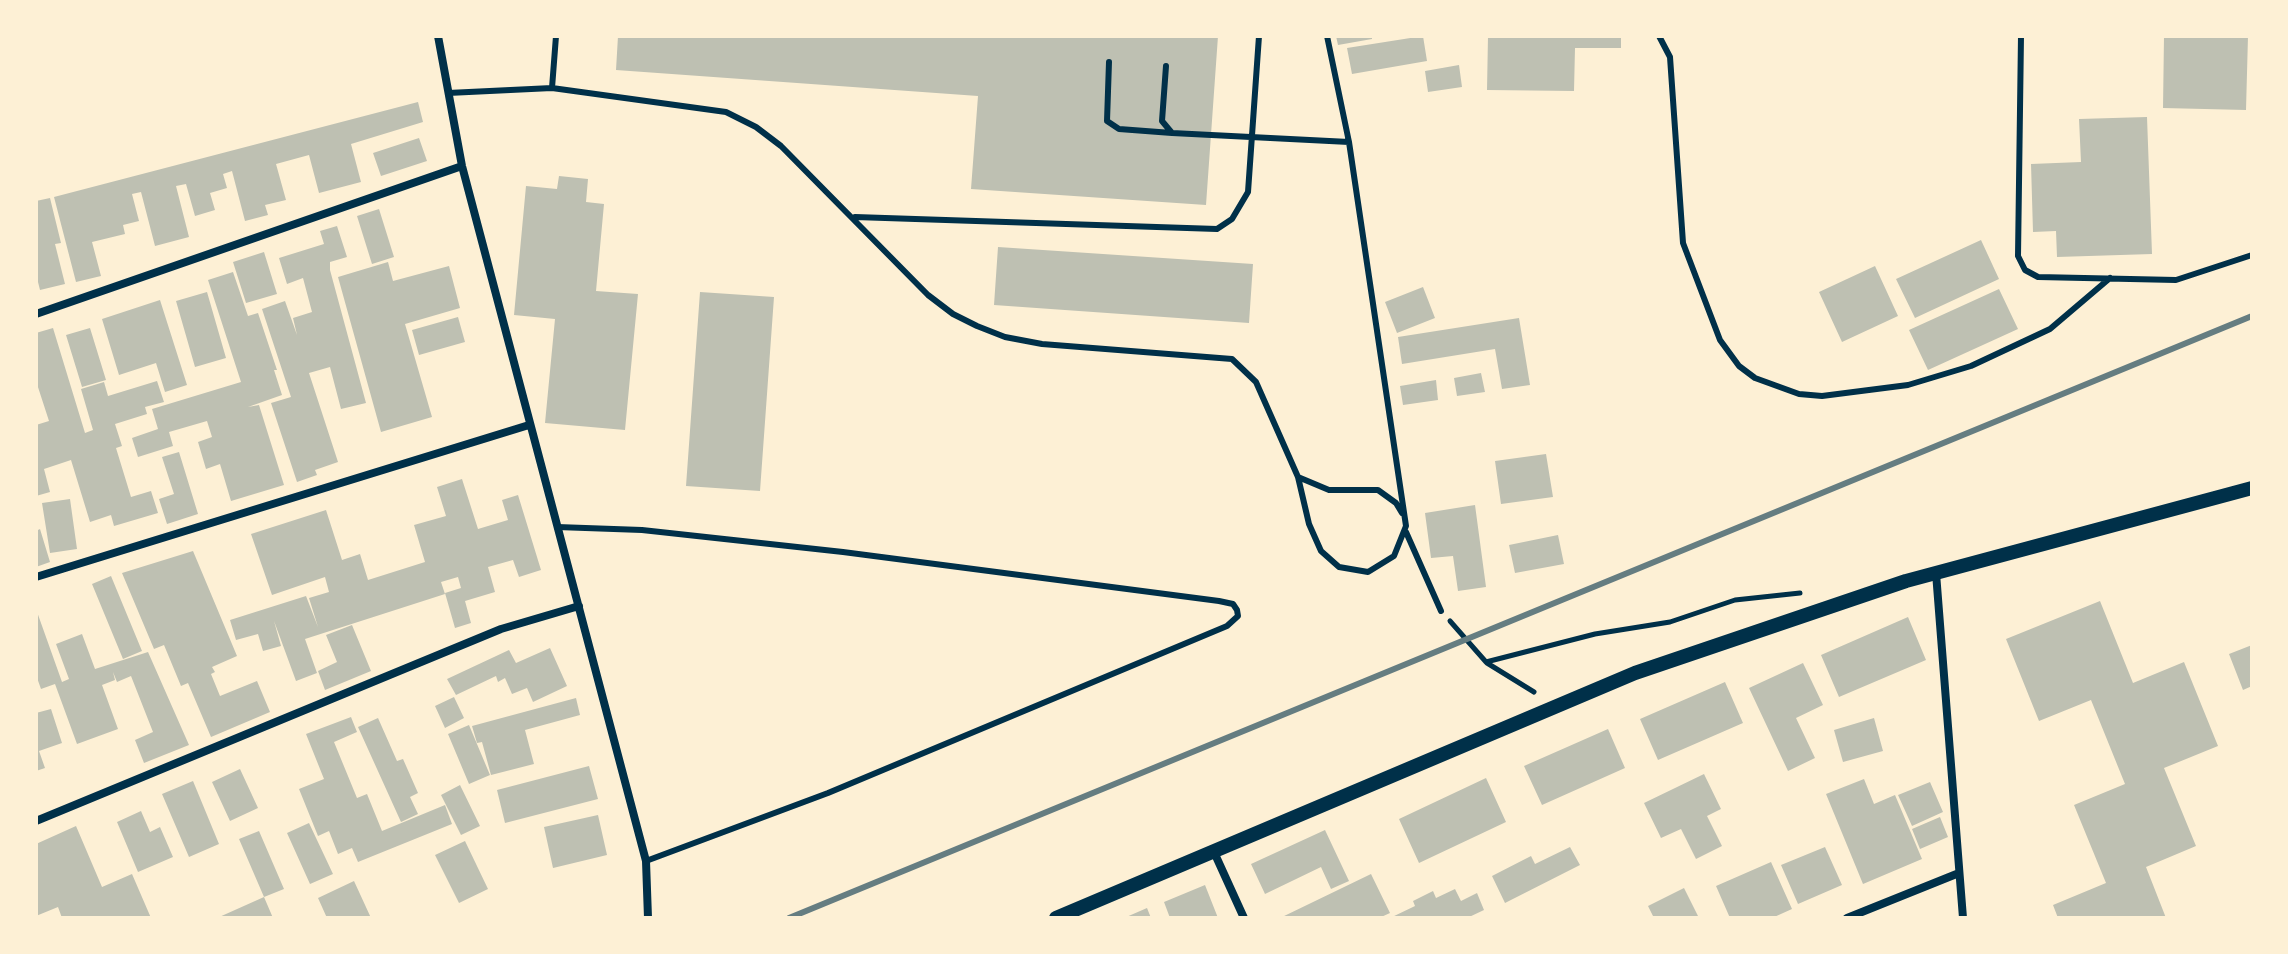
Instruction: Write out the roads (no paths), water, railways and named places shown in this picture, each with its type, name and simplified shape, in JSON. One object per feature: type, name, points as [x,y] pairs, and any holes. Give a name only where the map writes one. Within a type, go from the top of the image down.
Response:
[{"type":"street","points":[[438,36],[462,166],[646,861],[648,918]]},
{"type":"street","points":[[36,314],[462,166]]},
{"type":"street","points":[[36,577],[529,425]]},
{"type":"street","points":[[1056,918],[1635,673],[1936,573],[2252,488]]},
{"type":"street","points":[[1936,573],[1963,918]]},
{"type":"street","points":[[36,821],[501,629],[579,606]]},
{"type":"street","points":[[1214,852],[1244,918]]},
{"type":"street","points":[[1847,918],[1959,873]]},
{"type":"lane","points":[[552,88],[556,36]]},
{"type":"lane","points":[[855,217],[1217,229],[1232,219],[1248,192],[1259,36]]},
{"type":"lane","points":[[448,93],[552,88],[726,112],[756,127],[781,146],[855,217],[928,295],[953,314],[1005,337],[1042,344],[1222,356],[1242,364],[1256,382],[1298,477],[1314,538],[1325,557],[1339,567],[1368,572],[1383,564],[1400,547],[1405,529],[1349,142],[1327,36]]},
{"type":"lane","points":[[1659,36],[1670,57],[1683,243],[1720,340],[1739,366],[1755,378],[1799,394],[1822,396],[1908,385],[1971,366],[2050,329],[2110,278]]},
{"type":"lane","points":[[2021,36],[2018,256],[2021,264],[2038,277],[2176,280],[2252,255]]},
{"type":"lane","points":[[1109,62],[1107,121],[1119,129],[1349,142]]},
{"type":"lane","points":[[1166,66],[1162,121],[1172,133]]},
{"type":"lane","points":[[1298,477],[1329,490],[1378,490],[1401,510],[1405,529],[1441,611]]},
{"type":"lane","points":[[557,527],[642,530],[843,552],[1219,601],[1233,604],[1237,610],[1238,616],[1227,626],[828,793],[646,861]]},
{"type":"railway","points":[[789,918],[2252,316]]}]
